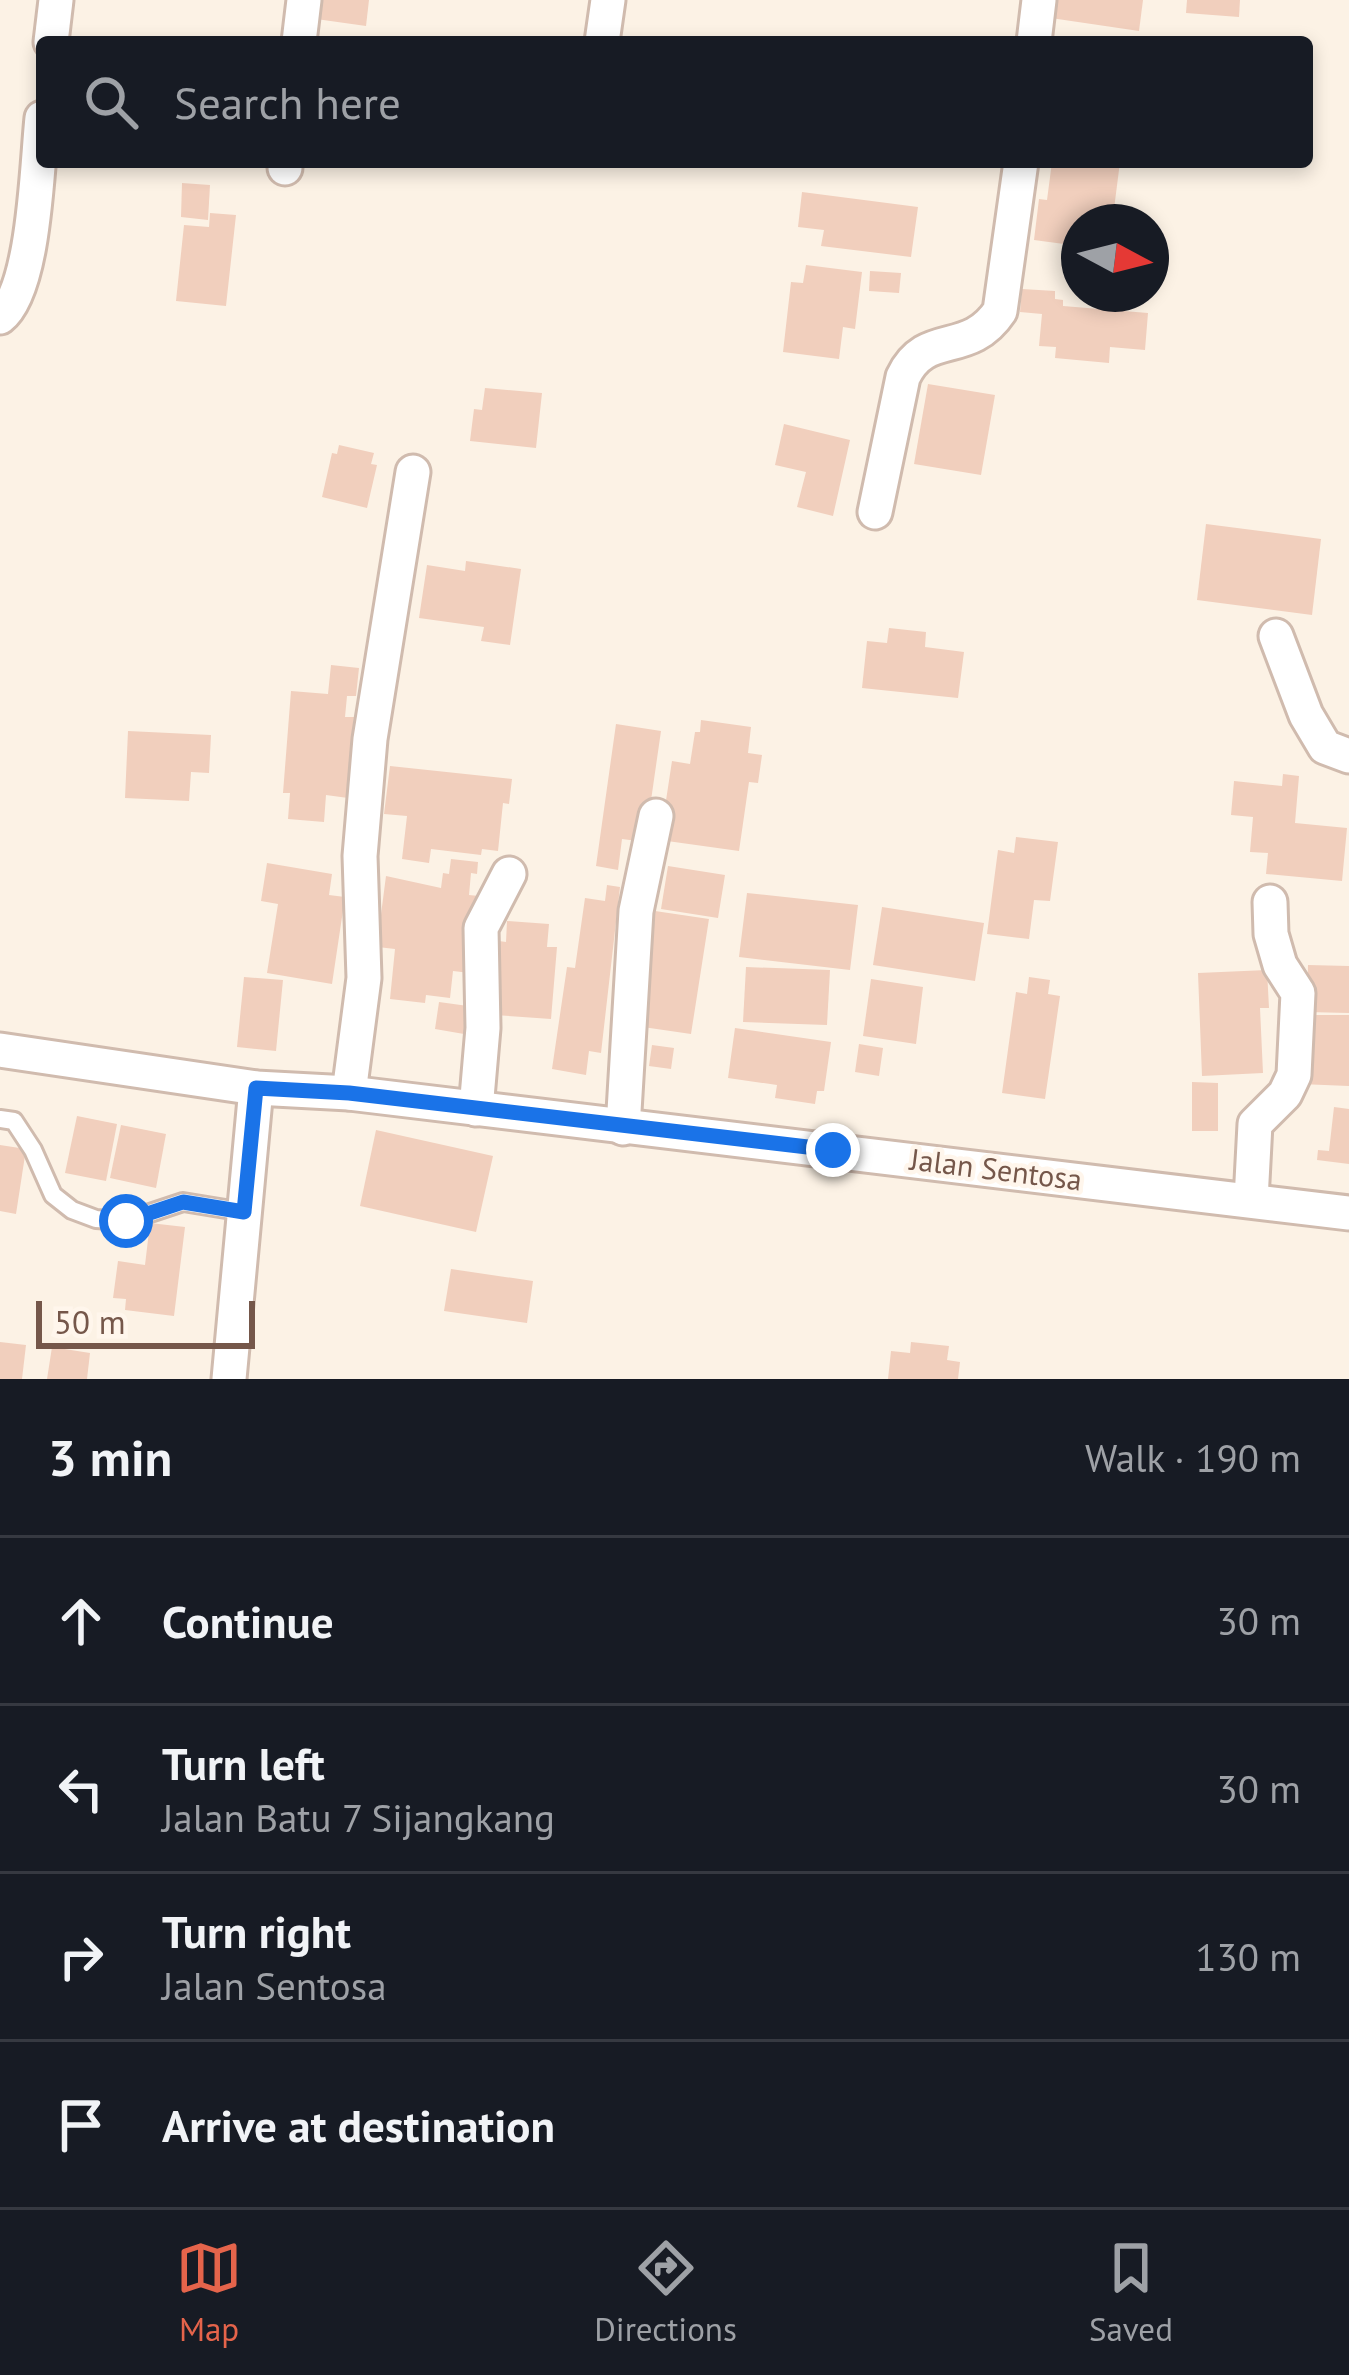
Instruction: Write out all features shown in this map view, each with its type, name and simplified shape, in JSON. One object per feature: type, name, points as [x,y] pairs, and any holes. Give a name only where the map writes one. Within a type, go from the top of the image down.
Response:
[{"type":"street","points":[[52,36],[56,0]]},
{"type":"street","points":[[300,36],[304,0]]},
{"type":"street","points":[[603,36],[608,0]]},
{"type":"street","points":[[1035,36],[1039,0]]},
{"type":"street","points":[[0,317],[9,310],[20,284],[36,163]]},
{"type":"street","points":[[875,512],[911,358],[988,328],[1000,311],[1020,168]]},
{"type":"street","points":[[349,1093],[364,978],[360,856],[370,739],[413,472]]},
{"type":"street","points":[[1276,636],[1306,715],[1325,747],[1349,756]]},
{"type":"street","points":[[622,1128],[636,911],[656,816]]},
{"type":"street","points":[[476,1109],[483,1028],[481,928],[509,874]]},
{"type":"street","points":[[1251,1200],[1255,1124],[1285,1094],[1294,1075],[1298,993],[1280,964],[1271,934],[1270,902]]},
{"type":"street","name":"Jalan Sentosa","points":[[0,1050],[256,1088],[349,1093],[1349,1213]]},
{"type":"street","points":[[229,1379],[256,1088]]},
{"type":"lane","points":[[0,1119],[14,1121],[53,1195],[96,1220],[126,1221],[183,1202],[244,1212]]},
{"type":"building","points":[[312,0],[369,0],[366,26],[309,18]]},
{"type":"building","points":[[1046,0],[1143,0],[1139,31],[1044,17]]},
{"type":"building","points":[[1187,0],[1240,0],[1239,17],[1186,13]]},
{"type":"building","points":[[1051,168],[1119,168],[1115,204],[1061,204],[1061,244],[1034,240],[1039,199],[1047,200]]},
{"type":"building","points":[[182,183],[210,185],[208,220],[181,217]]},
{"type":"building","points":[[802,192],[918,207],[911,257],[821,246],[824,230],[798,227]]},
{"type":"building","points":[[210,213],[236,215],[226,306],[176,301],[184,225],[209,227]]},
{"type":"building","points":[[806,265],[862,272],[855,329],[843,327],[839,359],[783,352],[791,282],[803,283]]},
{"type":"building","points":[[870,271],[901,273],[899,293],[869,291]]},
{"type":"building","points":[[1022,289],[1055,291],[1061,312],[1148,313],[1145,350],[1110,347],[1109,363],[1055,358],[1056,347],[1039,346],[1042,314],[1020,312]]},
{"type":"building","points":[[928,384],[995,395],[981,475],[914,464]]},
{"type":"building","points":[[485,388],[542,393],[536,448],[470,441],[474,409],[482,410]]},
{"type":"building","points":[[784,424],[850,440],[833,516],[797,507],[806,472],[775,465]]},
{"type":"building","points":[[339,445],[374,453],[371,464],[377,465],[367,508],[322,497],[332,453],[337,454]]},
{"type":"building","points":[[1206,524],[1321,539],[1312,615],[1197,600]]},
{"type":"building","points":[[466,561],[521,569],[510,645],[481,641],[484,627],[419,618],[427,565],[465,571]]},
{"type":"building","points":[[889,628],[926,632],[925,647],[964,652],[958,698],[862,688],[867,641],[887,643]]},
{"type":"building","points":[[331,665],[359,668],[356,696],[347,696],[345,717],[354,717],[348,798],[326,795],[324,822],[288,819],[290,793],[283,793],[291,691],[328,694]]},
{"type":"building","points":[[701,720],[751,727],[748,753],[762,755],[758,783],[749,782],[739,851],[660,840],[672,761],[690,764]]},
{"type":"building","points":[[616,724],[661,731],[645,842],[622,839],[618,870],[596,866]]},
{"type":"building","points":[[128,731],[211,735],[209,773],[191,772],[189,801],[125,798]]},
{"type":"building","points":[[390,766],[512,779],[509,804],[503,803],[498,851],[482,849],[481,855],[431,849],[429,863],[402,859],[407,816],[384,814]]},
{"type":"building","points":[[1283,774],[1299,776],[1295,823],[1347,828],[1342,881],[1266,874],[1268,853],[1250,852],[1253,817],[1231,815],[1234,781],[1282,786]]},
{"type":"building","points":[[1016,837],[1058,842],[1050,901],[1034,900],[1029,939],[987,934],[998,850],[1014,853]]},
{"type":"building","points":[[451,859],[478,862],[477,874],[471,873],[469,895],[479,896],[470,973],[453,971],[450,998],[426,995],[425,1003],[390,999],[395,949],[369,946],[371,921],[380,922],[386,876],[441,888]]},
{"type":"building","points":[[267,863],[332,874],[329,895],[345,897],[332,984],[267,973],[278,904],[261,901]]},
{"type":"building","points":[[668,866],[725,875],[718,918],[661,909]]},
{"type":"building","points":[[607,885],[620,887],[601,1053],[589,1051],[586,1075],[552,1069],[567,967],[575,968],[585,898],[605,901]]},
{"type":"building","points":[[747,893],[858,905],[850,970],[739,957]]},
{"type":"building","points":[[882,907],[984,923],[975,981],[873,965]]},
{"type":"building","points":[[655,911],[709,919],[691,1034],[636,1026]]},
{"type":"building","points":[[507,921],[549,924],[547,947],[557,947],[551,1019],[494,1015],[499,941],[506,942]]},
{"type":"building","points":[[1308,965],[1349,966],[1349,1013],[1307,1012]]},
{"type":"building","points":[[746,967],[830,970],[827,1025],[743,1022]]},
{"type":"building","points":[[1267,970],[1269,1008],[1260,1008],[1263,1073],[1202,1076],[1198,973]]},
{"type":"building","points":[[244,977],[283,980],[276,1051],[237,1047]]},
{"type":"building","points":[[1029,977],[1050,980],[1048,994],[1060,996],[1045,1099],[1002,1093],[1016,992],[1027,994]]},
{"type":"building","points":[[871,979],[923,987],[916,1044],[863,1036]]},
{"type":"building","points":[[439,1002],[468,1006],[464,1034],[435,1029]]},
{"type":"building","points":[[1303,1015],[1349,1015],[1349,1086],[1300,1084]]},
{"type":"building","points":[[735,1028],[831,1042],[824,1091],[817,1091],[815,1104],[775,1098],[777,1085],[728,1078]]},
{"type":"building","points":[[859,1044],[883,1048],[879,1076],[855,1072]]},
{"type":"building","points":[[652,1045],[674,1048],[671,1069],[649,1066]]},
{"type":"building","points":[[1192,1082],[1218,1083],[1218,1131],[1192,1131]]},
{"type":"building","points":[[1334,1107],[1349,1109],[1349,1164],[1317,1160],[1318,1150],[1329,1151]]},
{"type":"building","points":[[77,1116],[117,1124],[106,1181],[65,1173]]},
{"type":"building","points":[[121,1125],[166,1134],[156,1188],[110,1178]]},
{"type":"building","points":[[376,1130],[493,1156],[476,1232],[360,1206]]},
{"type":"building","points":[[0,1145],[26,1149],[16,1214],[0,1211]]},
{"type":"building","points":[[150,1223],[185,1227],[174,1316],[125,1310],[126,1299],[113,1298],[118,1261],[145,1265]]},
{"type":"building","points":[[451,1269],[533,1281],[527,1323],[444,1311]]},
{"type":"building","points":[[0,1342],[26,1345],[22,1379],[0,1379]]},
{"type":"building","points":[[911,1342],[949,1346],[947,1360],[960,1362],[958,1379],[888,1379],[891,1351],[910,1353]]},
{"type":"building","points":[[52,1347],[90,1353],[87,1379],[47,1379]]},
{"type":"route","points":[[126,1221],[183,1202],[244,1212],[256,1088],[349,1093],[833,1150]]}]
